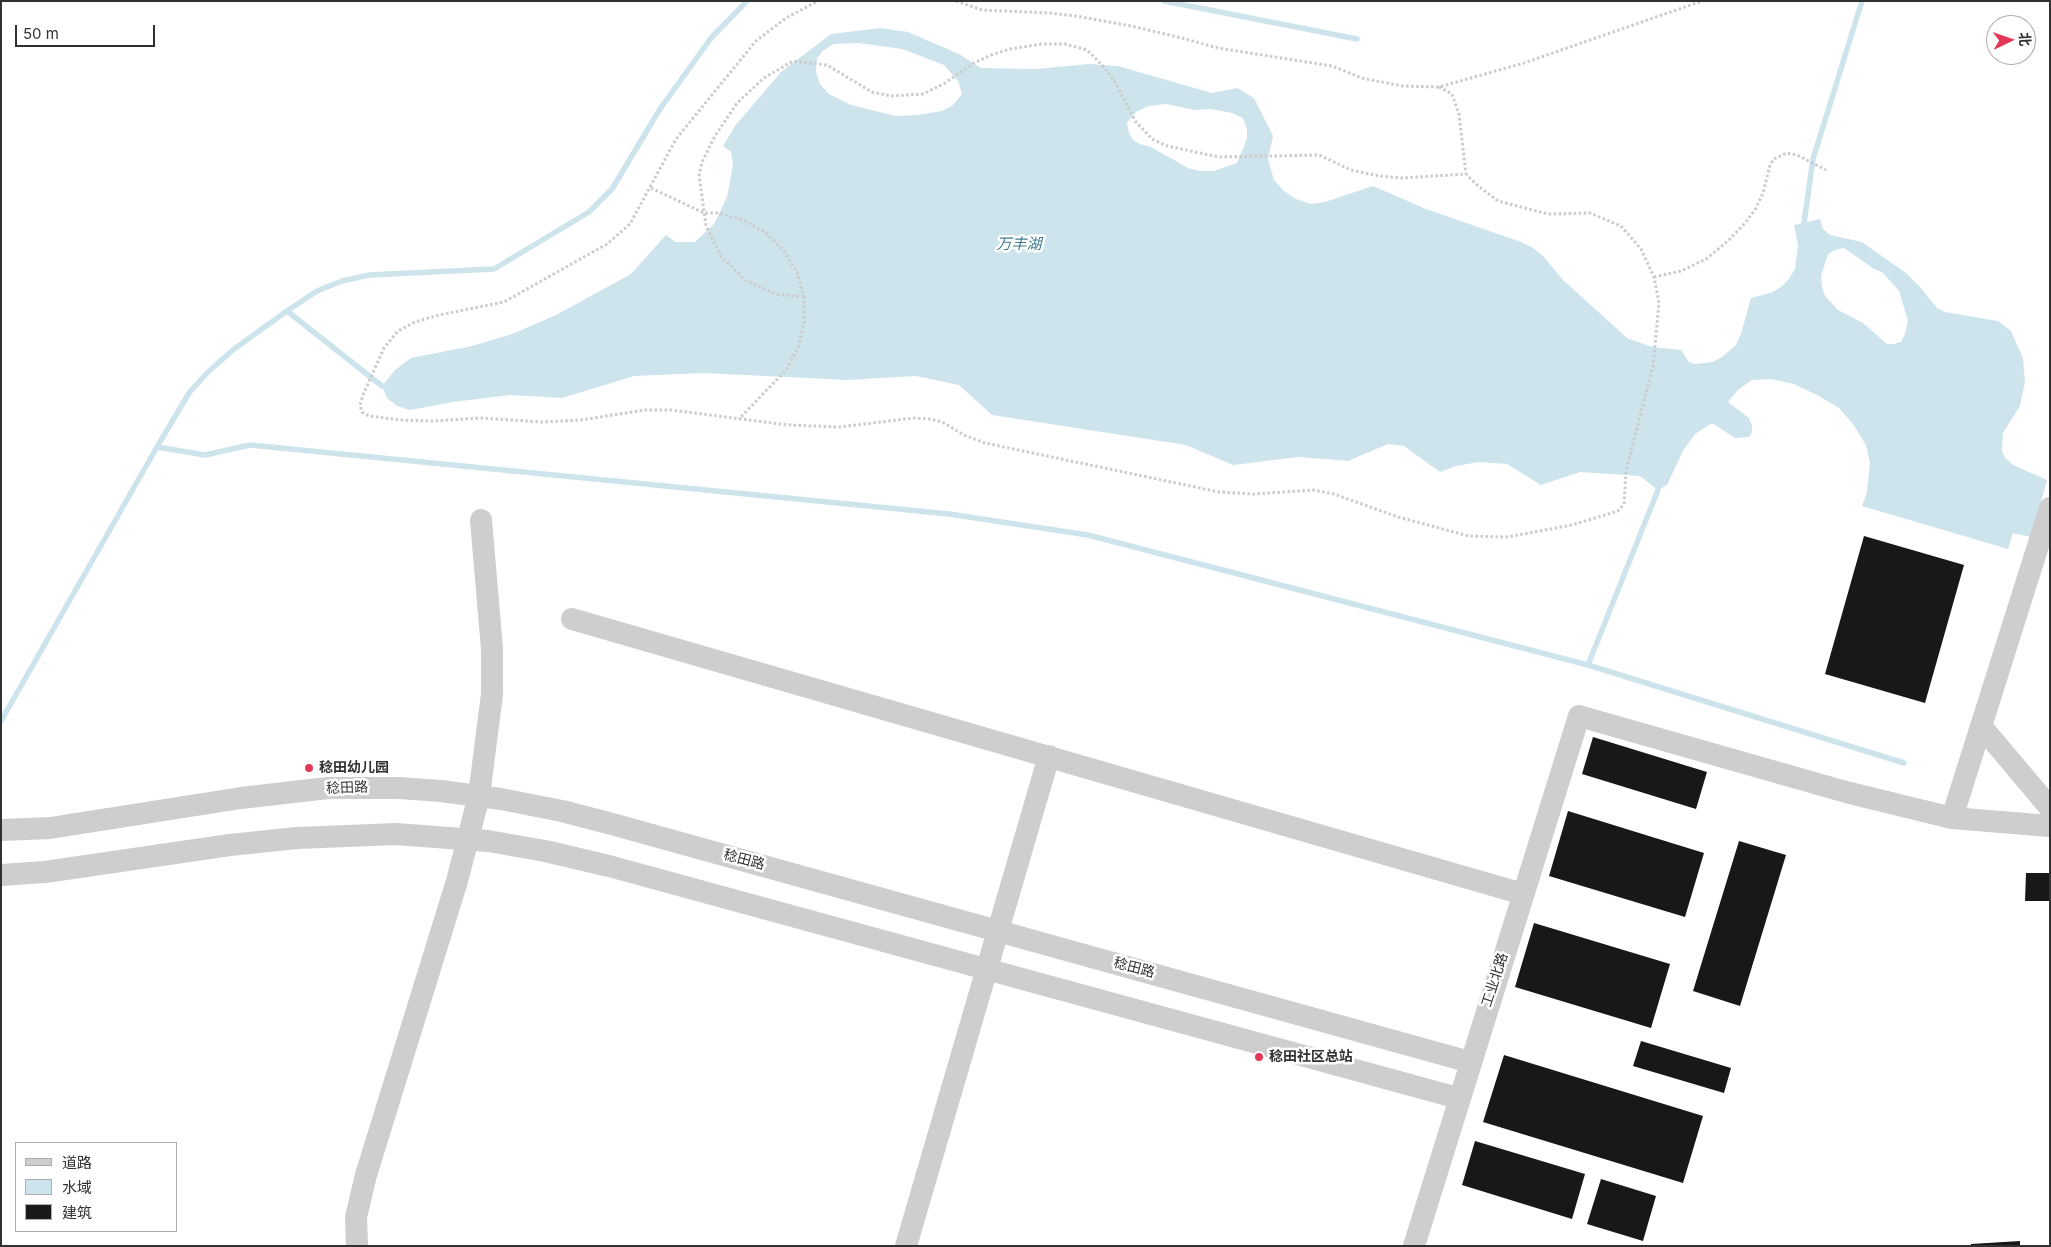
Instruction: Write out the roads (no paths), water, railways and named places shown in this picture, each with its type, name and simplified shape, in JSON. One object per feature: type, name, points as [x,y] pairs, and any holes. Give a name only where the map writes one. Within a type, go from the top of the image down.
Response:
[{"type":"street","points":[[2050,508],[1952,818],[2050,826]]},
{"type":"street","points":[[357,1246],[356,1217],[366,1175],[469,838],[479,796],[492,694],[492,649],[481,520]]},
{"type":"street","points":[[572,619],[1523,894]]},
{"type":"street","name":"工业北路","points":[[1414,1246],[1458,1098],[1579,716],[1846,792],[1952,818]]},
{"type":"street","points":[[1981,726],[2050,808]]},
{"type":"street","points":[[906,1246],[1049,756]]},
{"type":"street","name":"稔田路","points":[[1,830],[50,828],[241,798],[328,788],[399,788],[479,796],[585,817],[1470,1062]]},
{"type":"street","points":[[1,875],[45,872],[230,845],[297,838],[396,834],[469,838],[545,850],[594,862],[1458,1098]]},
{"type":"water","name":"万丰湖","points":[[880,28],[908,32],[959,54],[981,68],[1036,69],[1089,64],[1118,66],[1212,93],[1237,88],[1254,98],[1273,136],[1268,159],[1274,180],[1284,191],[1296,199],[1311,204],[1325,202],[1373,186],[1426,209],[1521,242],[1543,256],[1563,280],[1627,338],[1652,347],[1681,350],[1689,362],[1695,364],[1713,362],[1736,345],[1751,298],[1773,292],[1789,279],[1795,269],[1798,245],[1794,225],[1820,219],[1823,229],[1830,235],[1862,242],[1906,273],[1937,308],[1945,312],[1998,321],[2011,331],[2023,358],[2025,382],[2020,406],[2003,433],[2002,451],[2005,458],[2013,465],[2047,480],[2031,537],[2013,533],[2008,549],[1862,506],[1867,492],[1870,463],[1866,445],[1853,424],[1839,408],[1819,396],[1794,384],[1771,379],[1752,380],[1738,390],[1728,402],[1749,418],[1752,432],[1749,437],[1735,438],[1712,423],[1695,434],[1683,451],[1667,485],[1658,490],[1640,476],[1580,472],[1541,485],[1507,464],[1479,462],[1456,466],[1440,472],[1404,446],[1388,444],[1348,461],[1299,457],[1233,465],[1186,445],[992,415],[959,385],[916,376],[847,380],[704,373],[634,376],[562,398],[510,395],[453,402],[410,410],[397,406],[387,398],[382,386],[395,370],[411,358],[472,346],[512,334],[556,315],[631,274],[666,235],[676,242],[695,242],[714,224],[727,197],[733,165],[731,152],[723,146],[735,126],[781,72],[831,34]],"holes":[[[859,43],[902,49],[944,65],[958,81],[962,94],[953,105],[942,111],[896,116],[851,105],[829,94],[820,84],[816,72],[817,58],[824,50],[834,44]],[[1166,104],[1195,110],[1211,109],[1232,113],[1243,118],[1247,129],[1247,139],[1237,163],[1214,171],[1200,171],[1188,168],[1151,147],[1133,140],[1127,123],[1136,112],[1149,106]],[[1844,248],[1874,269],[1882,272],[1899,291],[1908,321],[1901,342],[1887,344],[1863,323],[1838,310],[1825,296],[1821,276],[1828,254]]]},
{"type":"waterway","points":[[1,721],[189,393],[208,372],[234,349],[317,291],[342,281],[369,275],[494,269],[589,212],[612,189],[660,109],[711,38],[747,1]]},
{"type":"waterway","points":[[1164,1],[1357,39]]},
{"type":"waterway","points":[[1804,223],[1813,159],[1862,1]]},
{"type":"waterway","points":[[287,311],[382,386]]},
{"type":"waterway","points":[[157,447],[205,455],[250,445],[949,514],[1088,535],[1588,665],[1904,763]]},
{"type":"waterway","points":[[1588,665],[1658,490]]},
{"type":"place","name":"稔田幼儿园","points":[[309,768]]},
{"type":"place","name":"稔田社区总站","points":[[1259,1057]]}]
